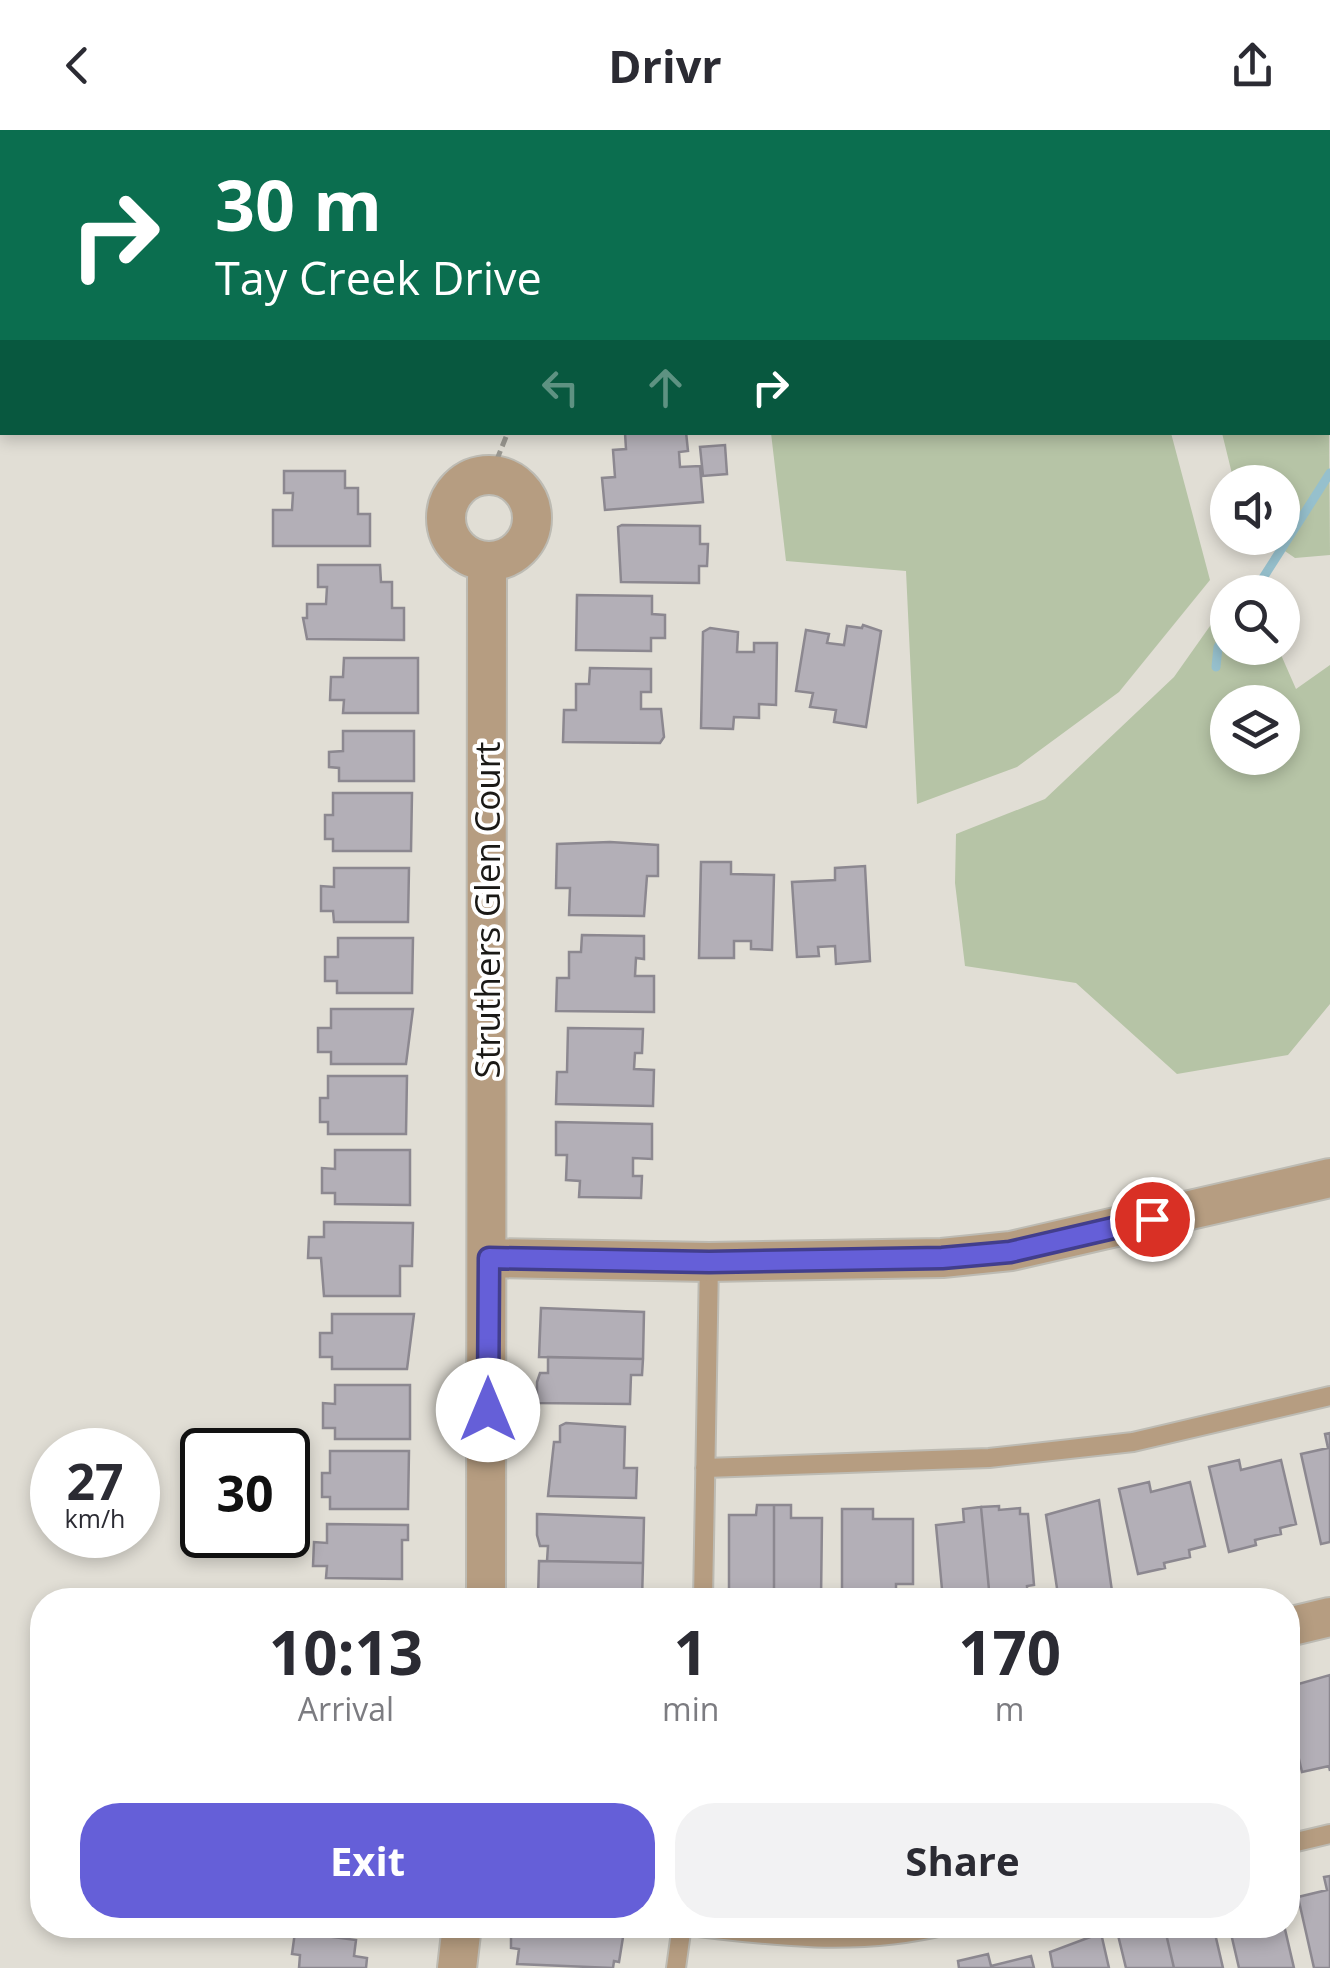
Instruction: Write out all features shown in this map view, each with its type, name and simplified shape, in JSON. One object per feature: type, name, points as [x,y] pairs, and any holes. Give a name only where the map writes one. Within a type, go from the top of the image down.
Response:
[{"type":"street","points":[[490,474],[504,477],[525,494],[532,519],[530,532],[514,554],[487,561],[462,552],[447,530],[446,516],[448,503],[464,482],[490,474]]},
{"type":"street","name":"Struthers Glen Court","points":[[486,1588],[487,561]]},
{"type":"street","points":[[489,1258],[709,1262],[942,1258],[1010,1252],[1330,1178]]},
{"type":"street","points":[[1300,1624],[1330,1617]]},
{"type":"street","points":[[457,1968],[460,1938]]},
{"type":"lane","points":[[703,1588],[709,1262]]},
{"type":"lane","points":[[705,1468],[990,1458],[1133,1442],[1330,1396]]},
{"type":"lane","points":[[1300,1841],[1330,1834]]},
{"type":"lane","points":[[676,1968],[680,1938]]},
{"type":"lane","points":[[805,1938],[871,1938]]},
{"type":"path","points":[[490,474],[507,435]]},
{"type":"green space","points":[[771,435],[1172,435],[1210,580],[1119,692],[1017,767],[917,804],[906,571],[786,561]]},
{"type":"green space","points":[[1222,435],[1329,435],[1330,555],[1295,558],[1291,555],[1300,555],[1300,465],[1230,465]]},
{"type":"green space","points":[[1210,626],[1210,665],[1285,665],[1294,685],[1210,685],[1210,775],[1300,775],[1300,686],[1330,665],[1330,1004],[1288,1055],[1177,1074],[1076,983],[965,966],[955,883],[956,834],[1045,799],[1174,677]]},
{"type":"building","points":[[625,435],[686,435],[688,451],[679,452],[680,467],[700,466],[703,502],[605,510],[602,478],[615,477],[613,450],[626,449]]},
{"type":"building","points":[[725,445],[727,474],[703,476],[700,447]]},
{"type":"building","points":[[284,471],[345,471],[345,488],[358,488],[358,514],[370,514],[370,546],[273,546],[273,510],[292,510],[293,493],[284,493]]},
{"type":"building","points":[[700,526],[700,544],[708,544],[707,566],[699,566],[699,583],[621,582],[618,527]]},
{"type":"building","points":[[318,565],[380,565],[381,582],[392,582],[392,608],[404,608],[404,640],[307,639],[303,618],[307,618],[307,604],[326,604],[327,587],[318,587]]},
{"type":"building","points":[[577,595],[652,596],[652,614],[665,615],[665,638],[651,638],[651,651],[576,650]]},
{"type":"building","points":[[863,625],[881,631],[866,727],[834,722],[836,710],[810,707],[813,693],[796,691],[806,630],[829,634],[827,643],[844,645],[847,626]]},
{"type":"building","points":[[710,628],[738,632],[737,652],[754,652],[754,643],[777,643],[776,705],[759,704],[759,718],[734,717],[733,729],[701,728],[703,632]]},
{"type":"building","points":[[344,658],[418,658],[418,713],[343,713],[344,700],[330,700],[331,677],[343,677]]},
{"type":"building","points":[[590,668],[651,669],[651,692],[641,692],[641,709],[661,709],[664,737],[660,743],[563,742],[564,710],[576,710],[576,684],[589,684]]},
{"type":"building","points":[[343,731],[414,731],[414,781],[339,781],[339,768],[329,767],[329,752],[343,751]]},
{"type":"building","points":[[333,793],[412,793],[411,851],[333,851],[333,839],[325,839],[325,815],[333,815]]},
{"type":"building","points":[[557,844],[658,845],[658,876],[647,876],[644,916],[569,915],[570,888],[556,888]]},
{"type":"building","points":[[701,862],[731,862],[731,874],[774,875],[772,950],[751,949],[751,941],[734,941],[734,958],[699,958]]},
{"type":"building","points":[[865,866],[870,961],[836,964],[835,946],[818,947],[819,956],[797,957],[792,882],[835,880],[835,868]]},
{"type":"building","points":[[334,868],[409,868],[408,922],[334,922],[333,911],[321,911],[321,886],[334,887]]},
{"type":"building","points":[[582,935],[644,936],[644,959],[636,958],[635,976],[654,976],[654,1012],[556,1011],[557,978],[569,978],[569,952],[581,952]]},
{"type":"building","points":[[338,938],[413,938],[412,993],[337,993],[337,981],[325,981],[325,957],[338,957]]},
{"type":"building","points":[[331,1009],[413,1009],[406,1064],[331,1064],[331,1052],[318,1052],[318,1028],[331,1028]]},
{"type":"building","points":[[568,1028],[643,1029],[642,1053],[635,1053],[634,1069],[654,1070],[653,1106],[556,1104],[557,1072],[567,1072]]},
{"type":"building","points":[[328,1076],[407,1076],[406,1134],[328,1134],[328,1122],[320,1122],[320,1098],[328,1098]]},
{"type":"building","points":[[556,1122],[652,1124],[652,1159],[633,1158],[633,1176],[642,1176],[641,1198],[579,1197],[580,1181],[566,1180],[567,1155],[556,1155]]},
{"type":"building","points":[[335,1150],[410,1150],[410,1205],[335,1204],[335,1193],[322,1193],[322,1168],[335,1169]]},
{"type":"building","points":[[324,1222],[413,1223],[412,1266],[400,1266],[400,1296],[324,1296],[321,1258],[308,1258],[309,1237],[324,1237]]},
{"type":"building","points":[[541,1308],[644,1312],[643,1359],[539,1357]]},
{"type":"building","points":[[332,1314],[414,1314],[407,1369],[332,1369],[332,1357],[320,1357],[320,1333],[332,1333]]},
{"type":"building","points":[[548,1357],[643,1359],[642,1375],[631,1375],[630,1404],[537,1403],[537,1382],[540,1373],[548,1373]]},
{"type":"building","points":[[335,1385],[410,1385],[410,1439],[335,1439],[335,1428],[323,1428],[323,1403],[335,1404]]},
{"type":"building","points":[[566,1423],[625,1427],[624,1468],[637,1468],[636,1498],[548,1496],[554,1442],[560,1442],[560,1426]]},
{"type":"building","points":[[1330,1433],[1330,1542],[1321,1544],[1301,1454],[1328,1448],[1325,1434]]},
{"type":"building","points":[[330,1451],[409,1451],[408,1509],[330,1509],[330,1497],[322,1497],[322,1473],[330,1473]]},
{"type":"building","points":[[1239,1460],[1241,1470],[1281,1460],[1296,1524],[1280,1528],[1281,1534],[1255,1540],[1256,1545],[1229,1552],[1209,1467]]},
{"type":"building","points":[[1149,1482],[1151,1492],[1190,1482],[1205,1546],[1189,1550],[1190,1557],[1164,1563],[1165,1568],[1138,1574],[1119,1489]]},
{"type":"building","points":[[1099,1500],[1112,1588],[1057,1588],[1046,1515]]},
{"type":"building","points":[[757,1505],[774,1505],[774,1588],[729,1588],[729,1515],[756,1515]]},
{"type":"building","points":[[774,1505],[791,1505],[791,1518],[822,1518],[821,1588],[774,1588]]},
{"type":"building","points":[[981,1507],[1020,1508],[1020,1514],[1028,1514],[1034,1585],[989,1588]]},
{"type":"building","points":[[981,1507],[989,1588],[942,1588],[936,1525],[964,1522],[963,1509]]},
{"type":"building","points":[[842,1509],[873,1509],[873,1519],[913,1519],[913,1584],[896,1584],[896,1588],[842,1588]]},
{"type":"building","points":[[537,1514],[644,1518],[643,1563],[547,1561],[548,1546],[540,1546],[537,1535]]},
{"type":"building","points":[[327,1524],[408,1525],[408,1540],[402,1540],[402,1579],[326,1578],[327,1566],[313,1566],[314,1542],[327,1543]]},
{"type":"building","points":[[539,1561],[643,1563],[642,1588],[538,1588]]},
{"type":"building","points":[[1330,1675],[1330,1771],[1329,1766],[1302,1772],[1300,1684]]},
{"type":"building","points":[[1330,1876],[1330,1968],[1314,1968],[1300,1897],[1327,1890],[1324,1877]]},
{"type":"building","points":[[294,1938],[356,1940],[354,1956],[367,1958],[366,1968],[299,1968],[300,1955],[292,1954]]},
{"type":"building","points":[[511,1938],[623,1938],[619,1962],[614,1961],[613,1968],[517,1964],[519,1949],[511,1948]]},
{"type":"building","points":[[1088,1938],[1102,1938],[1109,1968],[1053,1968],[1050,1952]]},
{"type":"building","points":[[1119,1938],[1167,1938],[1174,1968],[1126,1968]]},
{"type":"building","points":[[1167,1938],[1216,1938],[1223,1968],[1174,1968]]},
{"type":"building","points":[[1232,1938],[1287,1938],[1294,1968],[1239,1968]]},
{"type":"building","points":[[988,1954],[991,1966],[1031,1956],[1034,1968],[959,1968],[958,1961]]},
{"type":"waterway","points":[[1265,575],[1330,473]]},
{"type":"route","points":[[488,1410],[489,1258],[709,1262],[942,1258],[1010,1252],[1152,1219]]}]
